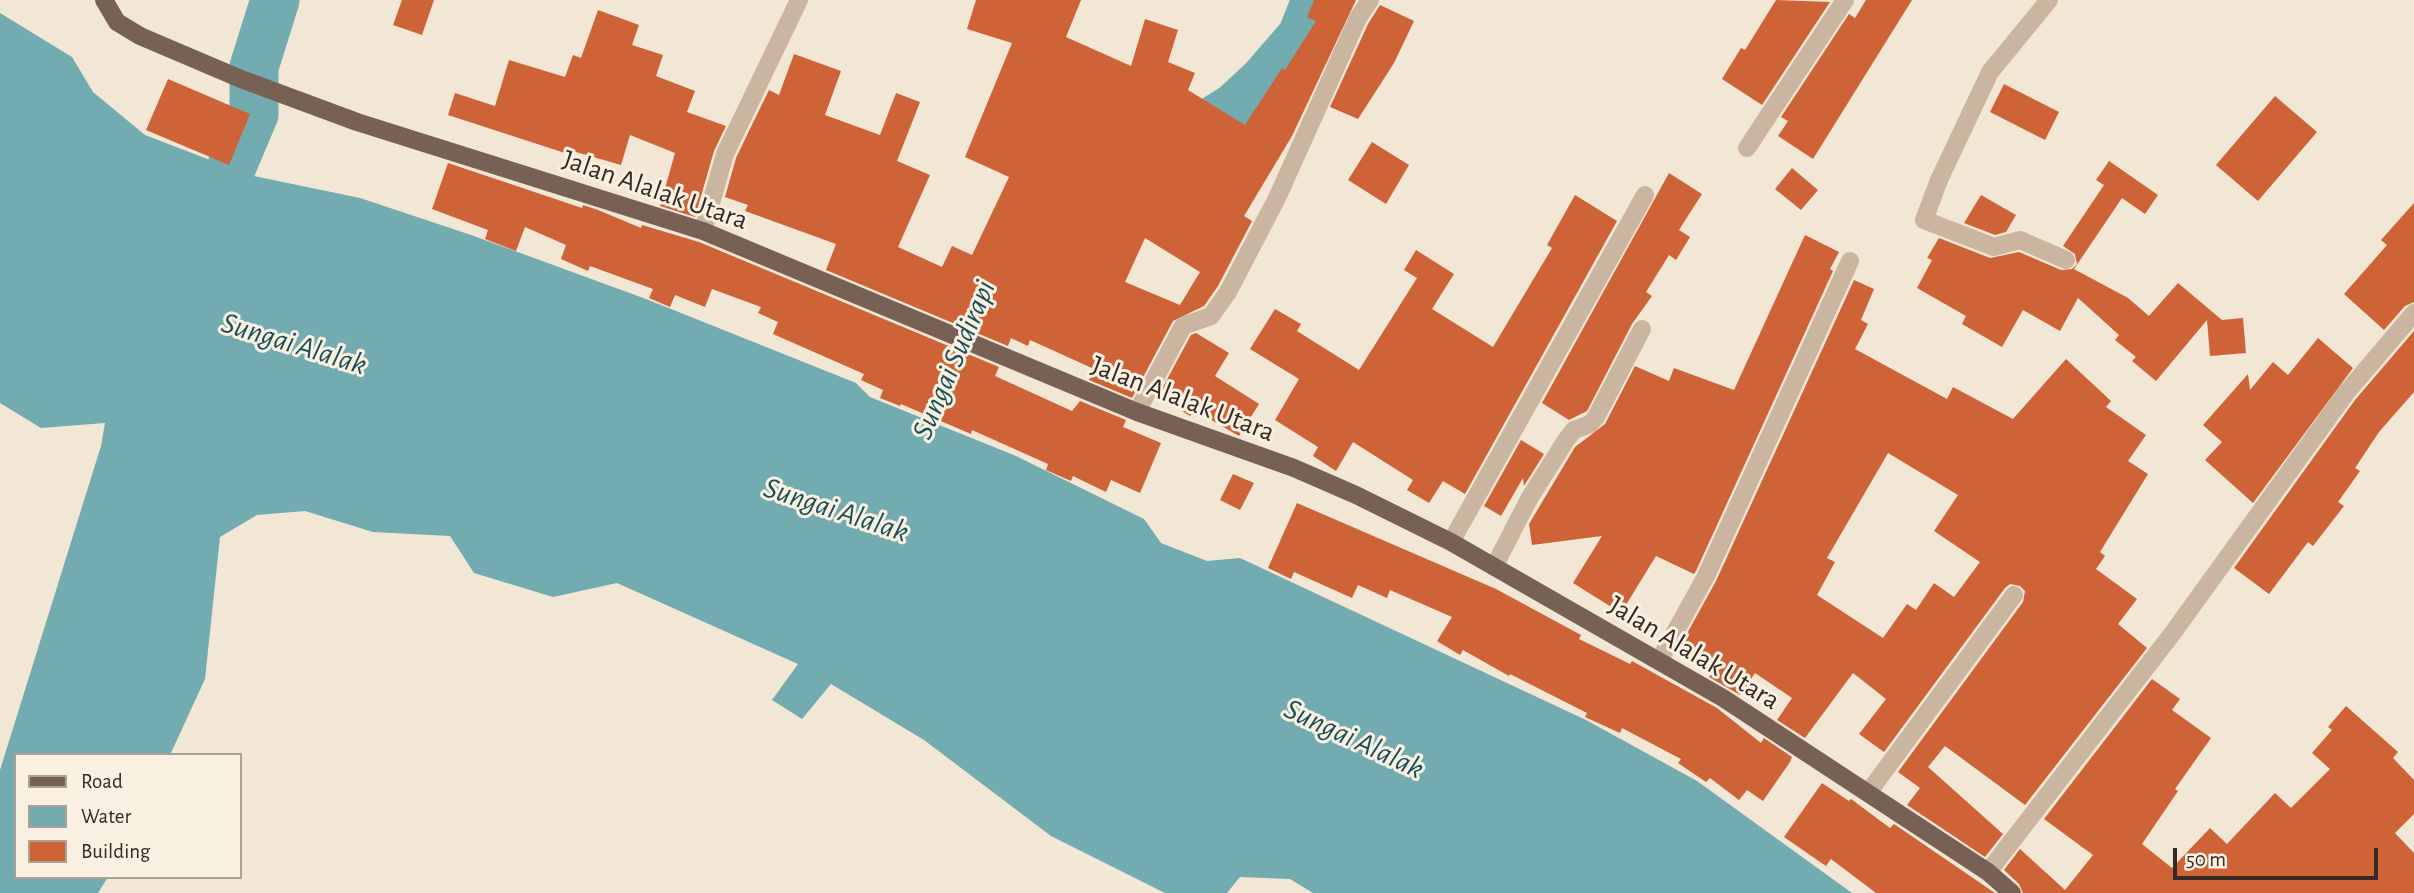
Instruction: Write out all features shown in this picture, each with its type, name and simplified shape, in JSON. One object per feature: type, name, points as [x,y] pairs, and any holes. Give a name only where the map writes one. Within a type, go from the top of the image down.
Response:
[{"type":"main road","name":"Jalan Alalak Utara","points":[[104,0],[117,22],[140,36],[241,79],[357,122],[703,231],[1138,412],[1294,468],[1451,542],[1723,698],[1988,872],[2012,893]]},
{"type":"street","points":[[703,231],[725,155],[799,0]]},
{"type":"street","points":[[1138,412],[1183,326],[1211,316],[1228,292],[1277,198],[1358,18],[1370,0]]},
{"type":"street","points":[[1746,148],[1845,0]]},
{"type":"street","points":[[2049,0],[1990,72],[1938,180],[1923,220],[1994,247],[2020,240],[2066,260]]},
{"type":"street","points":[[1451,542],[1645,195]]},
{"type":"street","points":[[1659,662],[1706,576],[1850,261]]},
{"type":"street","points":[[1988,872],[2172,634],[2346,393],[2414,313]]},
{"type":"street","points":[[1494,566],[1529,499],[1566,440],[1574,430],[1590,424],[1595,417],[1642,329]]},
{"type":"street","points":[[1868,793],[2014,595]]},
{"type":"water","name":"Sungai Alalak","points":[[0,13],[72,57],[93,92],[145,135],[249,175],[360,198],[474,236],[646,299],[856,383],[870,397],[1016,456],[1144,519],[1161,543],[1207,561],[1240,558],[1586,720],[1697,781],[1852,893],[1313,893],[1290,879],[1240,877],[1227,893],[1165,893],[1051,836],[924,740],[831,684],[802,719],[772,700],[798,664],[617,583],[553,597],[474,573],[450,536],[373,532],[305,511],[257,515],[220,537],[205,679],[171,753],[14,753],[14,879],[107,879],[98,893],[0,893],[0,770],[101,446],[105,423],[41,428],[0,403]]},
{"type":"building","points":[[402,0],[434,0],[422,35],[393,25]]},
{"type":"building","points":[[976,0],[1081,0],[1066,37],[1131,66],[1145,19],[1178,30],[1168,62],[1195,73],[1188,90],[1245,125],[1316,21],[1307,17],[1314,0],[1356,0],[1292,136],[1244,216],[1252,221],[1218,286],[1204,306],[1173,321],[1132,398],[1089,380],[1094,369],[1030,340],[1028,346],[1011,338],[1008,346],[826,270],[836,244],[745,211],[748,205],[725,197],[736,158],[748,133],[769,90],[779,95],[794,54],[841,71],[825,115],[880,135],[896,93],[920,102],[897,161],[930,175],[898,247],[942,267],[952,246],[972,255],[1009,177],[965,157],[1012,43],[967,29]],"holes":[[[1145,238],[1200,272],[1180,305],[1125,282]]]},
{"type":"building","points":[[1776,0],[1830,2],[1762,105],[1722,79],[1741,48],[1745,50]]},
{"type":"building","points":[[1866,0],[1912,0],[1813,159],[1778,136],[1788,121],[1781,117],[1849,14],[1855,18]]},
{"type":"building","points":[[1380,5],[1414,21],[1394,63],[1358,119],[1330,107],[1368,24]]},
{"type":"building","points":[[598,10],[639,25],[632,45],[663,55],[656,76],[695,91],[687,112],[726,126],[714,151],[695,217],[660,206],[675,153],[630,135],[621,165],[569,150],[568,154],[448,115],[455,93],[495,106],[509,60],[565,77],[573,55],[581,58]]},
{"type":"building","points":[[168,79],[250,114],[229,165],[146,130]]},
{"type":"building","points":[[2004,84],[2059,112],[2045,140],[1990,112]]},
{"type":"building","points":[[2275,96],[2317,132],[2258,201],[2216,165]]},
{"type":"building","points":[[1372,142],[1409,165],[1386,204],[1348,180]]},
{"type":"building","points":[[2109,161],[2158,195],[2145,214],[2122,198],[2074,269],[2128,298],[2149,316],[2178,283],[2222,320],[2243,318],[2246,353],[2210,356],[2207,320],[2156,381],[2132,361],[2136,357],[2115,340],[2119,335],[2078,298],[2060,331],[2023,310],[2002,347],[1962,324],[1966,316],[1917,288],[1932,260],[1927,258],[1939,238],[1990,258],[2019,252],[2061,270],[2072,269],[2077,264],[2075,254],[2063,246],[2104,185],[2096,180]]},
{"type":"building","points":[[448,163],[582,208],[583,205],[598,210],[641,228],[642,225],[699,242],[999,367],[995,376],[1072,411],[1080,401],[1126,420],[1123,427],[1161,443],[1140,493],[1111,480],[1106,492],[1073,476],[1071,481],[1046,470],[1048,464],[972,430],[971,434],[901,404],[900,406],[880,398],[883,390],[861,380],[864,374],[773,334],[778,322],[758,313],[761,307],[712,289],[705,307],[675,295],[670,307],[649,298],[653,289],[590,266],[588,271],[561,259],[566,245],[525,227],[516,251],[485,239],[488,230],[432,209]]},
{"type":"building","points":[[1792,168],[1818,190],[1801,210],[1775,189]]},
{"type":"building","points":[[1669,173],[1702,194],[1679,230],[1690,237],[1676,260],[1669,255],[1646,292],[1652,296],[1632,324],[1587,411],[1569,420],[1542,403]]},
{"type":"building","points":[[1575,195],[1617,221],[1465,494],[1443,481],[1429,503],[1407,490],[1413,480],[1353,442],[1336,471],[1313,456],[1318,447],[1275,420],[1299,379],[1250,349],[1275,309],[1301,324],[1297,331],[1359,370],[1417,278],[1404,270],[1416,250],[1454,274],[1432,309],[1493,347],[1552,248],[1547,245]]},
{"type":"building","points":[[1981,195],[2016,215],[2006,232],[1995,235],[1964,223]]},
{"type":"building","points":[[2414,203],[2414,302],[2405,306],[2384,330],[2344,294],[2387,245],[2381,240]]},
{"type":"building","points":[[1805,235],[1839,252],[1830,269],[1833,271],[1696,571],[1694,574],[1656,556],[1621,613],[1573,583],[1602,536],[1532,545],[1529,524],[1575,447],[1605,424],[1635,366],[1669,381],[1674,368],[1734,390]]},
{"type":"building","points":[[1854,280],[1874,289],[1861,320],[1868,324],[1855,349],[1947,399],[1953,387],[2013,419],[2066,359],[2111,401],[2106,407],[2146,435],[2128,461],[2148,474],[2100,552],[2105,556],[2096,569],[2137,599],[2118,624],[2147,648],[2025,805],[1945,746],[1928,767],[2003,834],[1985,857],[1907,805],[1920,788],[1898,772],[2023,602],[2025,591],[2020,586],[2010,584],[2005,588],[1884,752],[1859,734],[1886,699],[1853,673],[1805,738],[1777,720],[1792,698],[1755,673],[1740,695],[1709,677],[1713,670],[1679,648],[1716,581]],"holes":[[[1888,453],[1958,495],[1934,531],[1980,562],[1954,597],[1934,583],[1916,610],[1907,604],[1883,638],[1817,595],[1835,562],[1827,558]]]},
{"type":"building","points":[[2414,331],[2414,392],[2379,432],[2355,468],[2360,471],[2338,502],[2344,506],[2313,546],[2308,542],[2269,594],[2234,568],[2355,400]]},
{"type":"building","points":[[1196,333],[1229,353],[1215,376],[1259,404],[1239,436],[1194,410],[1190,416],[1158,396],[1191,335]]},
{"type":"building","points":[[2318,338],[2353,368],[2253,503],[2205,460],[2222,442],[2203,425],[2248,374],[2250,390],[2273,362],[2288,375]]},
{"type":"building","points":[[1521,440],[1544,454],[1524,486],[1523,478],[1501,516],[1484,506]]},
{"type":"building","points":[[1233,474],[1254,483],[1240,510],[1220,500]]},
{"type":"building","points":[[1297,503],[1496,589],[1581,635],[1579,639],[1630,664],[1632,661],[1717,708],[1761,743],[1764,738],[1792,757],[1790,762],[1763,801],[1747,790],[1739,800],[1710,778],[1706,782],[1678,763],[1681,759],[1622,728],[1620,733],[1585,717],[1587,713],[1510,674],[1509,676],[1463,650],[1460,655],[1437,641],[1452,617],[1390,590],[1387,598],[1358,585],[1352,598],[1294,572],[1291,579],[1268,568]]},
{"type":"building","points":[[2152,679],[2180,699],[2172,710],[2211,738],[2175,789],[2178,791],[2142,844],[2172,868],[2210,828],[2227,844],[2275,793],[2291,808],[2330,769],[2312,753],[2332,730],[2328,727],[2346,706],[2398,752],[2393,758],[2414,780],[2414,814],[2395,833],[2414,853],[2414,893],[2023,893],[2019,884],[2004,870],[2020,849],[2065,890],[2093,855],[2044,819]]},
{"type":"building","points":[[1822,783],[1849,801],[1851,799],[1890,828],[1894,824],[1995,893],[1876,893],[1831,859],[1826,866],[1784,837]]},
{"type":"waterway","points":[[205,230],[254,114],[254,67],[275,0]]},
{"type":"waterway","name":"Sungai Sudirapi","points":[[1184,159],[1196,158],[1208,124],[1235,107],[1263,81],[1302,36],[1316,0]]}]
